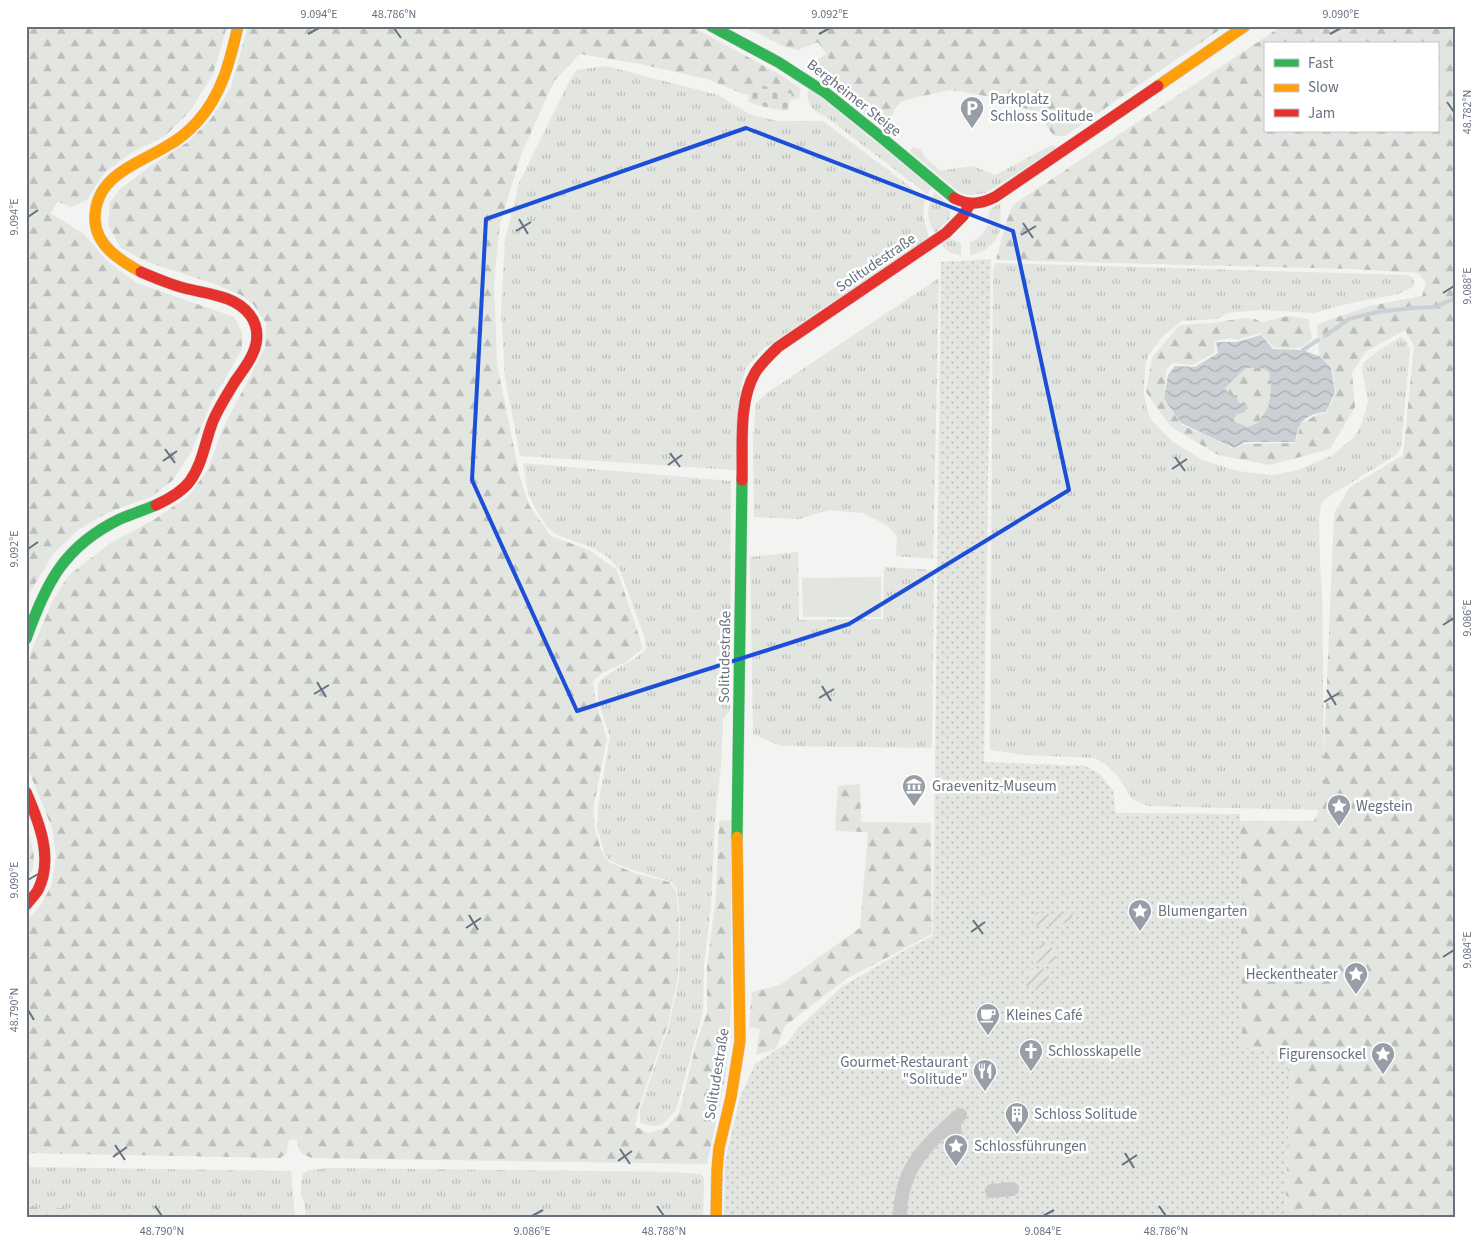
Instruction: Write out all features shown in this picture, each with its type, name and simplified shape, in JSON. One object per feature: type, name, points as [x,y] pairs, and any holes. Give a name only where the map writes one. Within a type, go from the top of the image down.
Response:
[{"type":"street","points":[[26,640],[38,605],[54,573],[65,559],[97,531],[120,519],[160,504],[171,498],[187,484],[198,468],[214,419],[255,348],[258,338],[256,325],[250,314],[241,306],[232,301],[156,279],[135,269],[107,248],[97,231],[95,218],[96,204],[101,191],[111,179],[124,169],[167,146],[184,134],[212,105],[222,86],[228,68],[238,26]]},
{"type":"street","name":"Bergheimer Steige","points":[[711,26],[766,54],[810,81],[897,150],[951,196],[970,204]]},
{"type":"street","points":[[970,204],[981,204],[995,198],[1245,26]]},
{"type":"street","name":"Solitudestraße","points":[[716,1218],[719,1148],[731,1097],[740,1041],[737,816],[745,397],[752,378],[763,361],[778,347],[946,233],[963,216],[970,204]]},
{"type":"street","points":[[26,792],[36,813],[45,847],[45,862],[38,891],[26,905]]},
{"type":"street","points":[[900,1218],[900,1203],[909,1190],[907,1176],[920,1154],[957,1118],[955,1154]]},
{"type":"street","points":[[992,1191],[1012,1189]]},
{"type":"highlighted area","points":[[746,128],[1013,231],[1069,490],[849,624],[577,711],[472,480],[486,219]]},
{"type":"green space","points":[[26,26],[227,26],[213,74],[190,111],[165,136],[131,153],[103,174],[87,200],[72,207],[58,202],[50,213],[84,234],[108,262],[137,283],[234,317],[242,332],[242,349],[211,403],[191,452],[173,480],[151,497],[109,512],[78,530],[53,554],[26,599]]},
{"type":"green space","points":[[248,26],[691,26],[781,75],[801,89],[799,99],[777,100],[743,94],[707,79],[640,64],[580,54],[554,81],[521,155],[500,224],[494,282],[497,364],[520,478],[529,505],[551,536],[589,550],[617,570],[643,648],[626,662],[602,673],[593,681],[595,699],[607,739],[593,809],[595,829],[601,850],[609,862],[634,873],[669,882],[676,891],[679,921],[678,977],[668,1024],[639,1107],[635,1126],[648,1133],[666,1128],[679,1113],[695,1048],[707,1012],[707,967],[716,896],[719,821],[731,820],[731,1007],[726,1074],[707,1164],[312,1158],[301,1152],[297,1139],[289,1140],[286,1154],[280,1158],[26,1153],[26,922],[41,905],[52,884],[56,855],[52,828],[26,764],[26,676],[32,649],[53,600],[68,576],[109,544],[155,519],[189,496],[208,469],[223,428],[265,348],[266,323],[253,304],[241,295],[212,283],[147,262],[121,248],[108,225],[110,202],[121,188],[188,142],[211,119],[231,87]]},
{"type":"green space","points":[[743,26],[1225,26],[1065,136],[1054,136],[1036,112],[986,96],[951,90],[901,102],[894,110],[890,121],[867,108],[825,79],[819,67],[829,58],[818,42],[798,50],[783,46]]},
{"type":"green space","points":[[1282,26],[1455,26],[1455,1218],[1285,1218],[1290,1079],[1284,1060],[1257,1048],[1242,1048],[1240,821],[1314,821],[1320,809],[1322,801],[1334,514],[1349,488],[1403,455],[1414,346],[1405,330],[1365,352],[1352,373],[1355,407],[1330,449],[1270,465],[1218,455],[1170,426],[1146,392],[1152,357],[1180,325],[1245,318],[1262,322],[1288,316],[1308,319],[1312,338],[1300,347],[1291,349],[1275,348],[1260,333],[1238,340],[1229,338],[1215,341],[1214,353],[1192,365],[1172,363],[1166,370],[1164,400],[1182,425],[1205,434],[1233,449],[1244,444],[1295,443],[1301,424],[1318,414],[1327,413],[1336,392],[1332,369],[1319,354],[1317,326],[1323,322],[1369,306],[1422,296],[1426,283],[1419,273],[1354,269],[996,260],[1013,205]]},
{"type":"green space","points":[[826,54],[888,120],[893,122],[899,131],[897,136],[894,136],[817,78],[814,68],[819,59]]},
{"type":"green space","points":[[606,66],[718,95],[749,114],[777,121],[823,121],[925,198],[923,215],[929,238],[763,349],[745,369],[741,386],[736,470],[520,456],[505,377],[501,311],[505,240],[519,183],[571,78],[577,70]]},
{"type":"green space","points":[[753,83],[792,94],[788,111],[772,109],[748,102]]},
{"type":"green space","points":[[809,88],[931,187],[928,195],[825,116],[813,109],[808,97]]},
{"type":"green space","points":[[1052,145],[1057,148],[986,193],[969,195],[959,192],[911,152],[911,149],[914,147],[920,149],[924,156],[940,171],[972,166],[995,175]]},
{"type":"green space","points":[[935,192],[947,203],[950,218],[935,233],[930,223],[928,212]]},
{"type":"green space","points":[[1000,203],[1001,219],[997,222],[988,223],[989,210]]},
{"type":"green space","points":[[1001,222],[999,234],[992,244],[988,248],[971,255],[970,242],[980,236],[987,226]]},
{"type":"green space","points":[[948,238],[961,243],[961,255],[950,252],[941,244]]},
{"type":"green space","points":[[991,259],[984,762],[1085,766],[1099,773],[1113,791],[1116,813],[1240,814],[1242,1048],[1263,1049],[1278,1054],[1285,1061],[1288,1070],[1290,1079],[1285,1218],[724,1218],[725,1162],[740,1097],[755,1064],[787,1043],[798,1028],[843,986],[933,936],[941,262]]},
{"type":"green space","points":[[995,263],[1408,275],[1413,278],[1414,284],[1411,288],[1398,294],[1314,313],[1260,310],[1228,313],[1217,319],[1182,321],[1162,337],[1149,354],[1145,367],[1144,392],[1150,418],[1172,441],[1202,460],[1238,471],[1273,475],[1298,470],[1333,455],[1355,436],[1362,423],[1368,401],[1362,369],[1364,362],[1400,337],[1406,340],[1410,349],[1401,447],[1396,455],[1326,498],[1321,504],[1319,519],[1322,590],[1324,764],[1320,810],[1148,806],[1132,799],[1118,776],[1105,764],[1094,758],[1025,755],[990,750],[993,273]]},
{"type":"green space","points":[[939,278],[933,559],[896,556],[897,537],[887,525],[863,513],[829,510],[799,519],[754,517],[753,438],[756,403],[770,391]]},
{"type":"green space","points":[[1246,368],[1261,368],[1269,372],[1271,391],[1268,407],[1258,423],[1247,428],[1232,421],[1237,414],[1238,402],[1230,397],[1225,388]]},
{"type":"green space","points":[[523,463],[731,481],[730,710],[723,719],[721,766],[715,819],[711,905],[704,965],[703,1012],[676,1110],[668,1119],[656,1126],[640,1122],[640,1109],[669,1026],[679,979],[680,925],[678,894],[676,887],[670,881],[633,870],[608,859],[597,827],[598,808],[610,737],[598,701],[598,683],[609,673],[635,659],[646,649],[644,636],[620,570],[608,557],[593,548],[555,534],[547,527],[528,493]]},
{"type":"green space","points":[[798,552],[799,620],[883,619],[884,567],[934,570],[932,748],[781,746],[753,734],[750,557]]},
{"type":"green space","points":[[881,577],[881,617],[803,617],[802,578]]},
{"type":"green space","points":[[860,784],[861,822],[931,823],[932,934],[846,979],[785,1026],[776,1049],[756,1055],[760,1029],[749,1027],[752,992],[780,985],[860,928],[868,832],[835,831],[838,786]]},
{"type":"green space","points":[[26,824],[34,853],[34,860],[31,873],[26,880]]},
{"type":"green space","points":[[1073,911],[1072,921],[1057,926],[1036,926],[1036,912],[1053,915]]},
{"type":"green space","points":[[1049,942],[1058,961],[1054,964],[1033,963],[1034,955],[1039,955],[1040,944]]},
{"type":"green space","points":[[1032,968],[1048,969],[1049,982],[1043,992],[1026,986]]},
{"type":"green space","points":[[26,1167],[291,1171],[295,1218],[144,1218],[26,1214]]},
{"type":"green space","points":[[330,1168],[672,1172],[701,1174],[704,1178],[703,1218],[306,1218],[304,1201],[301,1195],[303,1174],[308,1170]]},
{"type":"green space","points":[[26,1207],[279,1215],[281,1218],[26,1218]]},
{"type":"water","points":[[1261,335],[1273,349],[1303,350],[1321,357],[1331,368],[1335,392],[1326,412],[1315,414],[1304,420],[1298,429],[1295,442],[1245,442],[1234,448],[1181,423],[1164,399],[1168,375],[1175,366],[1195,367],[1218,353],[1216,342],[1237,342]],"holes":[[[1246,368],[1261,368],[1269,372],[1271,391],[1268,407],[1258,423],[1247,427],[1233,421],[1237,414],[1245,412],[1247,406],[1238,402],[1237,395],[1230,397],[1225,388]]]},
{"type":"waterway","points":[[1325,336],[1349,319],[1377,312],[1436,307],[1455,298]]},
{"type":"waterway","points":[[1303,350],[1318,340]]},
{"type":"traffic: fast","points":[[711,26],[778,62],[826,93],[954,198]]},
{"type":"traffic: fast","points":[[737,837],[742,480]]},
{"type":"traffic: fast","points":[[26,639],[41,600],[60,568],[71,554],[84,541],[120,519],[156,505]]},
{"type":"traffic: slow","points":[[141,272],[118,258],[100,238],[95,220],[101,193],[109,182],[130,166],[179,138],[194,126],[206,112],[224,77],[238,26]]},
{"type":"traffic: slow","points":[[1158,86],[1245,26]]},
{"type":"traffic: slow","points":[[716,1218],[719,1148],[731,1097],[740,1041],[737,837]]},
{"type":"traffic: jam","points":[[954,198],[975,203],[995,197],[1158,86]]},
{"type":"traffic: jam","points":[[742,480],[742,425],[746,397],[755,373],[760,366],[778,347],[946,233],[963,216],[970,204]]},
{"type":"traffic: jam","points":[[141,272],[173,285],[220,296],[236,303],[250,315],[257,333],[253,354],[215,416],[201,459],[190,481],[179,492],[156,505]]},
{"type":"traffic: jam","points":[[26,792],[36,815],[45,853],[43,878],[38,890],[26,905]]},
{"type":"place","name":"Parkplatz Schloss Solitude","points":[[972,129]]},
{"type":"place","name":"Graevenitz-Museum","points":[[914,807]]},
{"type":"place","name":"Wegstein","points":[[1339,827]]},
{"type":"place","name":"Blumengarten","points":[[1140,932]]},
{"type":"place","name":"Heckentheater","points":[[1356,995]]},
{"type":"place","name":"Kleines Café","points":[[988,1036]]},
{"type":"place","name":"Schlosskapelle","points":[[1031,1072]]},
{"type":"place","name":"Figurensockel","points":[[1383,1075]]},
{"type":"place","name":"Gourmet-Restaurant \"Solitude\"","points":[[985,1092]]},
{"type":"place","name":"Schloss Solitude","points":[[1017,1135]]},
{"type":"place","name":"Schlossführungen","points":[[956,1167]]}]
